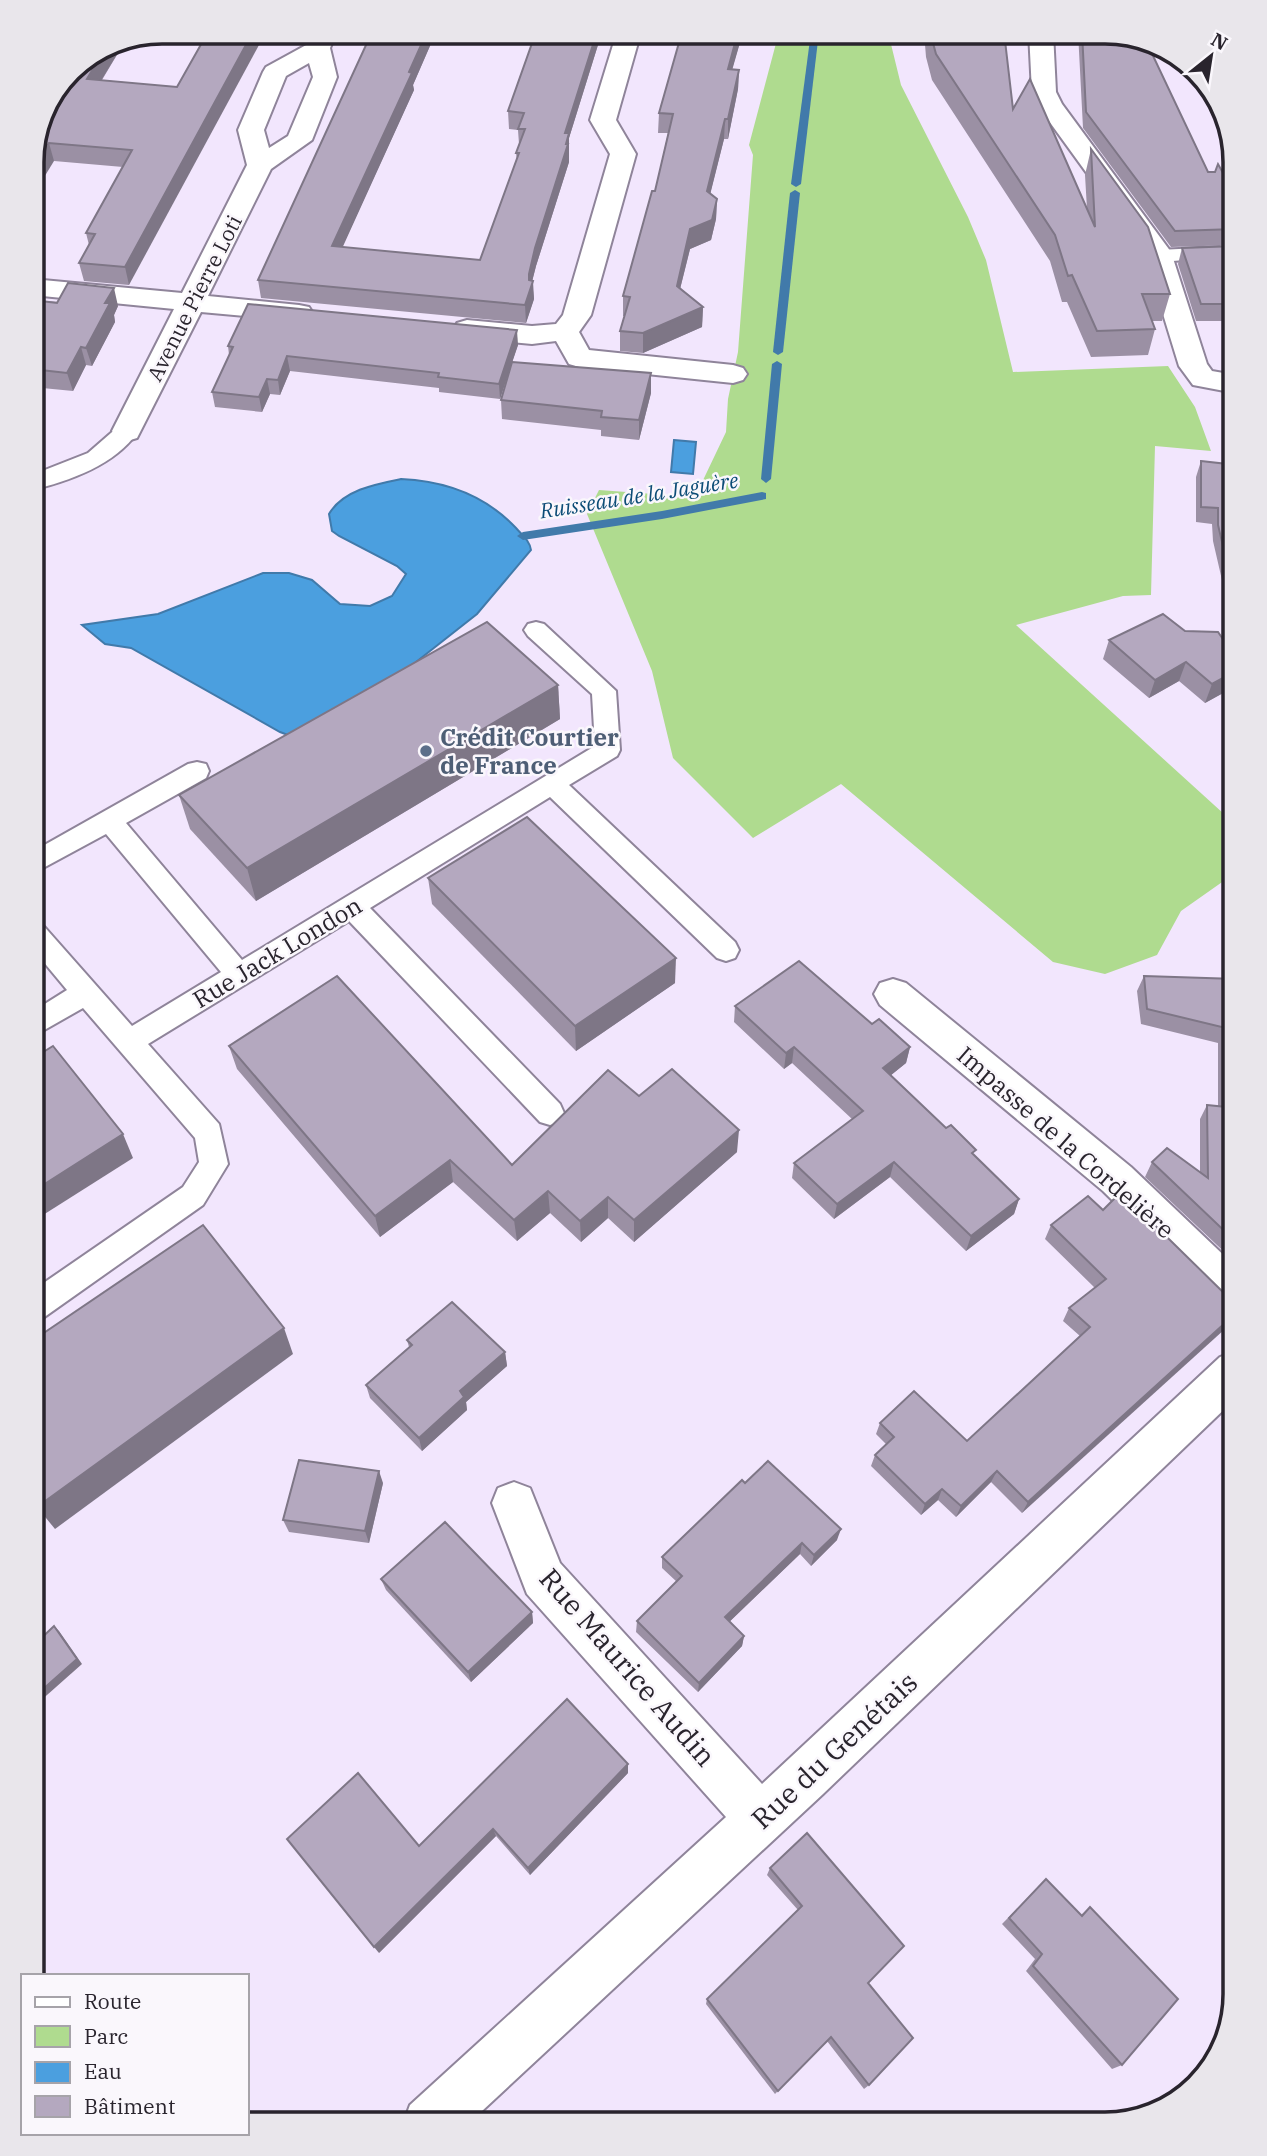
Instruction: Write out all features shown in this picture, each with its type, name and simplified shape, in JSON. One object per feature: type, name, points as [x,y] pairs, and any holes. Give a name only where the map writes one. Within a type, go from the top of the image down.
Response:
[{"type":"street","points":[[315,44],[275,72],[251,130],[260,165],[299,139],[325,77],[321,44]]},
{"type":"street","points":[[442,327],[532,335],[565,332],[577,315],[623,154],[603,120],[625,44]]},
{"type":"street","points":[[1042,44],[1044,92],[1050,105],[1158,256],[1193,366],[1203,379],[1223,382]]},
{"type":"street","name":"Avenue Pierre Loti","points":[[127,430],[260,165]]},
{"type":"street","points":[[44,287],[318,315]]},
{"type":"street","points":[[565,332],[579,358],[733,374]]},
{"type":"street","name":"Impasse de la Cordelière","points":[[893,994],[1117,1180],[1223,1281]]},
{"type":"street","name":"Rue du Genétais","points":[[442,2112],[761,1819],[1223,1383]]},
{"type":"street","name":"Rue Maurice Audin","points":[[514,1503],[543,1578],[761,1819]]},
{"type":"lane","points":[[1158,256],[1223,254]]},
{"type":"lane","points":[[44,478],[98,458],[114,448],[127,430]]},
{"type":"lane","name":"Rue Jack London","points":[[129,1042],[608,750],[604,691],[536,631]]},
{"type":"lane","points":[[44,857],[197,771]]},
{"type":"lane","points":[[552,784],[726,950]]},
{"type":"lane","points":[[109,821],[239,975]]},
{"type":"lane","points":[[352,907],[550,1114]]},
{"type":"lane","points":[[44,944],[209,1133],[214,1164],[193,1196],[44,1300]]},
{"type":"lane","points":[[44,1018],[86,992]]},
{"type":"green space","points":[[776,44],[891,44],[901,85],[968,217],[986,260],[1013,372],[1168,366],[1195,407],[1211,451],[1155,446],[1151,595],[1123,596],[1016,625],[1223,813],[1223,881],[1181,911],[1157,955],[1105,974],[1053,962],[841,784],[753,838],[673,758],[652,671],[587,514],[599,490],[695,497],[726,432],[728,399],[738,352],[753,155],[749,145]]},
{"type":"water","points":[[674,440],[696,442],[693,474],[671,472]]},
{"type":"water","points":[[401,479],[434,483],[478,499],[516,528],[531,550],[477,614],[364,703],[301,740],[280,732],[131,648],[105,644],[82,625],[158,614],[263,573],[289,573],[312,580],[340,604],[370,606],[392,596],[406,574],[397,566],[332,531],[329,514],[351,494]]},
{"type":"building","points":[[201,44],[246,44],[125,267],[79,263],[95,234],[86,233],[132,150],[49,143],[45,150],[53,117],[64,96],[78,78],[96,64],[87,79],[177,87]]},
{"type":"building","points":[[366,44],[422,44],[409,72],[412,73],[332,246],[480,260],[519,153],[516,153],[525,129],[518,129],[524,113],[508,111],[532,44],[593,44],[565,133],[569,133],[568,144],[535,248],[529,274],[529,280],[533,281],[525,305],[258,280]]},
{"type":"building","points":[[679,44],[735,44],[728,69],[739,70],[707,191],[717,199],[712,220],[690,229],[677,286],[703,307],[643,333],[620,331],[630,297],[623,296],[652,191],[655,191],[673,114],[659,113]]},
{"type":"building","points":[[933,44],[1005,44],[1013,109],[1030,79],[1095,227],[1091,149],[1148,227],[1170,294],[1142,294],[1155,329],[1097,331],[1072,275],[1068,276],[1055,235],[936,54]]},
{"type":"building","points":[[1083,44],[1128,46],[1152,54],[1208,172],[1215,172],[1218,164],[1223,173],[1223,229],[1175,231],[1086,112]]},
{"type":"building","points":[[1223,246],[1223,304],[1201,304],[1182,248]]},
{"type":"building","points":[[68,283],[114,288],[105,303],[110,303],[86,348],[81,347],[67,373],[44,370],[44,301],[57,303]]},
{"type":"building","points":[[248,304],[517,330],[499,384],[438,377],[439,373],[287,356],[278,380],[267,379],[259,397],[212,392],[233,347],[228,346]]},
{"type":"building","points":[[512,362],[651,373],[639,420],[601,417],[602,411],[501,400]]},
{"type":"building","points":[[1201,461],[1223,464],[1223,546],[1218,525],[1218,508],[1201,507]]},
{"type":"building","points":[[1163,614],[1185,631],[1218,632],[1223,639],[1223,678],[1212,684],[1186,662],[1155,680],[1109,640]]},
{"type":"building","points":[[487,622],[558,685],[247,868],[179,795]]},
{"type":"building","points":[[527,817],[676,958],[575,1026],[428,878]]},
{"type":"building","points":[[799,961],[872,1024],[879,1019],[910,1047],[883,1068],[946,1128],[951,1125],[976,1150],[972,1153],[1019,1199],[971,1236],[894,1162],[837,1204],[794,1163],[863,1111],[794,1047],[786,1053],[735,1006]]},
{"type":"building","points":[[337,976],[512,1165],[608,1070],[639,1096],[672,1069],[739,1130],[634,1220],[608,1197],[580,1221],[548,1191],[514,1220],[450,1160],[375,1216],[229,1046]]},
{"type":"building","points":[[1144,976],[1223,979],[1223,1027],[1147,1009]]},
{"type":"building","points":[[53,1046],[123,1134],[44,1184],[44,1052]]},
{"type":"building","points":[[1207,1105],[1223,1107],[1223,1230],[1152,1162],[1167,1148],[1208,1178]]},
{"type":"building","points":[[1121,1192],[1223,1292],[1223,1325],[1028,1502],[997,1471],[961,1506],[942,1489],[925,1504],[875,1455],[894,1437],[880,1423],[914,1391],[967,1441],[1090,1327],[1069,1308],[1106,1279],[1051,1225],[1088,1196],[1103,1210]]},
{"type":"building","points":[[203,1225],[284,1328],[44,1502],[44,1333]]},
{"type":"building","points":[[452,1302],[505,1352],[460,1391],[464,1397],[419,1438],[366,1385],[412,1345],[407,1340]]},
{"type":"building","points":[[299,1460],[379,1471],[365,1531],[283,1520]]},
{"type":"building","points":[[768,1461],[841,1529],[814,1555],[802,1543],[725,1617],[744,1636],[699,1683],[637,1621],[682,1576],[662,1557],[742,1480],[745,1483]]},
{"type":"building","points":[[445,1522],[532,1612],[468,1672],[381,1579]]},
{"type":"building","points":[[54,1626],[77,1659],[44,1688],[44,1636]]},
{"type":"building","points":[[567,1699],[628,1764],[528,1868],[493,1829],[374,1947],[287,1839],[358,1773],[419,1846]]},
{"type":"building","points":[[807,1833],[904,1946],[868,1983],[913,2038],[869,2085],[831,2037],[778,2091],[707,1999],[802,1906],[770,1868]]},
{"type":"building","points":[[1046,1879],[1082,1916],[1090,1907],[1178,1999],[1122,2065],[1033,1966],[1042,1954],[1009,1918]]},
{"type":"waterway","name":"Ruisseau de la Jaguère","points":[[796,184],[814,44]]},
{"type":"waterway","name":"Ruisseau de la Jaguère","points":[[778,352],[795,193]]},
{"type":"waterway","name":"Ruisseau de la Jaguère","points":[[766,479],[777,364]]},
{"type":"waterway","name":"Ruisseau de la Jaguère","points":[[523,536],[662,515],[762,496]]},
{"type":"place","name":"Crédit Courtier de France","points":[[426,751]]}]
